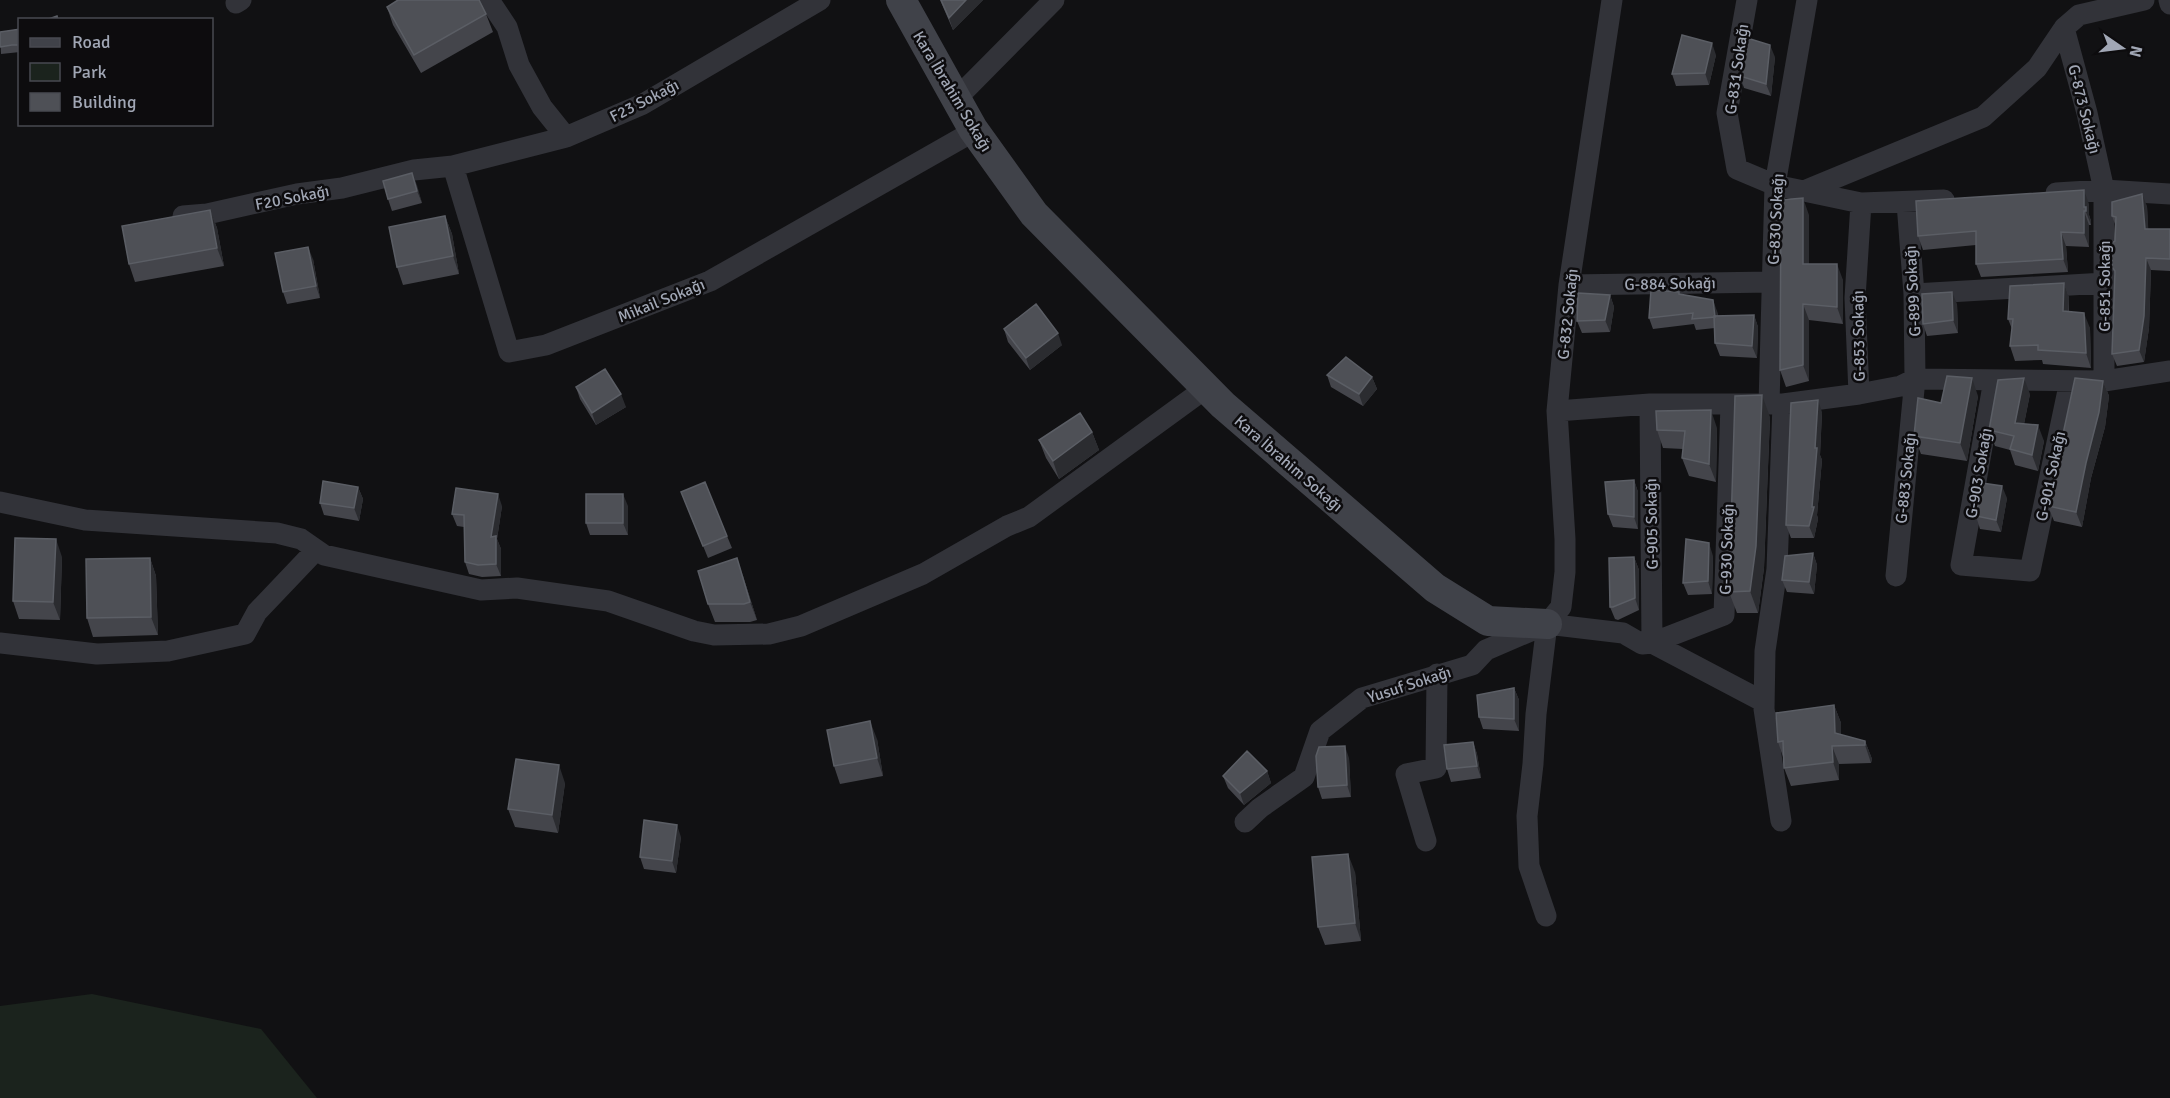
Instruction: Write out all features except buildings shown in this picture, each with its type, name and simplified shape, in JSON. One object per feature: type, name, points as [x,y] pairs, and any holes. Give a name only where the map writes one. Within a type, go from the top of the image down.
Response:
[{"type":"street","points":[[489,0],[507,27],[519,64],[542,107],[566,137]]},
{"type":"street","name":"F23 Sokağı","points":[[453,166],[566,137],[643,104],[820,0]]},
{"type":"street","points":[[956,99],[1054,0]]},
{"type":"street","name":"G-832 Sokağı","points":[[1547,624],[1561,607],[1565,572],[1557,411],[1569,285],[1612,0]]},
{"type":"street","name":"G-831 Sokağı","points":[[1747,0],[1727,113],[1737,169],[1775,185]]},
{"type":"street","name":"G-830 Sokağı","points":[[1781,821],[1764,702],[1765,651],[1777,568],[1776,404],[1772,282],[1775,185],[1807,0]]},
{"type":"street","points":[[1804,191],[1983,117],[2037,68],[2072,14],[2144,0]]},
{"type":"street","name":"Kara İbrahim Sokağı","points":[[907,3],[974,131],[1034,214],[1222,405],[1435,588],[1488,621],[1547,624]]},
{"type":"street","name":"G-873 Sokağı","points":[[2072,14],[2104,190]]},
{"type":"street","name":"Mikail Sokağı","points":[[453,166],[509,352],[546,345],[710,281],[974,131]]},
{"type":"street","name":"F20 Sokağı","points":[[162,222],[181,216],[207,213],[297,194],[342,188],[414,170],[453,166]]},
{"type":"street","points":[[1775,185],[1861,203],[1965,199]]},
{"type":"street","points":[[2034,195],[2104,190],[2170,194]]},
{"type":"street","name":"G-851 Sokağı","points":[[2104,190],[2104,381]]},
{"type":"street","name":"G-899 Sokağı","points":[[1907,202],[1914,294],[1915,379]]},
{"type":"street","name":"G-853 Sokağı","points":[[1776,404],[1859,394],[1855,298],[1861,203]]},
{"type":"street","name":"G-884 Sokağı","points":[[1569,285],[1772,282]]},
{"type":"street","points":[[1914,294],[2104,283]]},
{"type":"street","points":[[1859,394],[1901,386],[1915,379],[2104,381],[2170,370]]},
{"type":"street","name":"G-883 Sokağı","points":[[1896,576],[1915,379]]},
{"type":"street","name":"G-903 Sokağı","points":[[1994,380],[1961,565],[2030,571]]},
{"type":"street","name":"G-901 Sokağı","points":[[2030,571],[2070,381]]},
{"type":"street","points":[[0,502],[84,520],[278,533],[301,539],[324,555],[481,590],[517,588],[608,601],[694,631],[714,635],[769,634],[801,626],[923,574],[1007,526],[1029,517],[1206,388]]},
{"type":"street","name":"G-930 Sokağı","points":[[1652,643],[1724,615],[1731,404]]},
{"type":"street","points":[[1557,411],[1650,405],[1776,404]]},
{"type":"street","name":"G-905 Sokağı","points":[[1650,405],[1652,643]]},
{"type":"street","points":[[0,643],[97,654],[168,651],[245,634],[257,612],[280,585],[316,550]]},
{"type":"street","points":[[1546,916],[1529,866],[1527,816],[1547,624],[1623,633],[1642,644],[1652,643],[1764,702]]},
{"type":"street","name":"Yusuf Sokağı","points":[[1245,822],[1260,808],[1304,777],[1320,731],[1362,698],[1472,665],[1486,650],[1547,624]]},
{"type":"street","points":[[1426,841],[1406,774],[1436,768],[1437,674]]},
{"type":"green space","points":[[92,994],[261,1029],[317,1098],[0,1098],[0,1006]]}]
